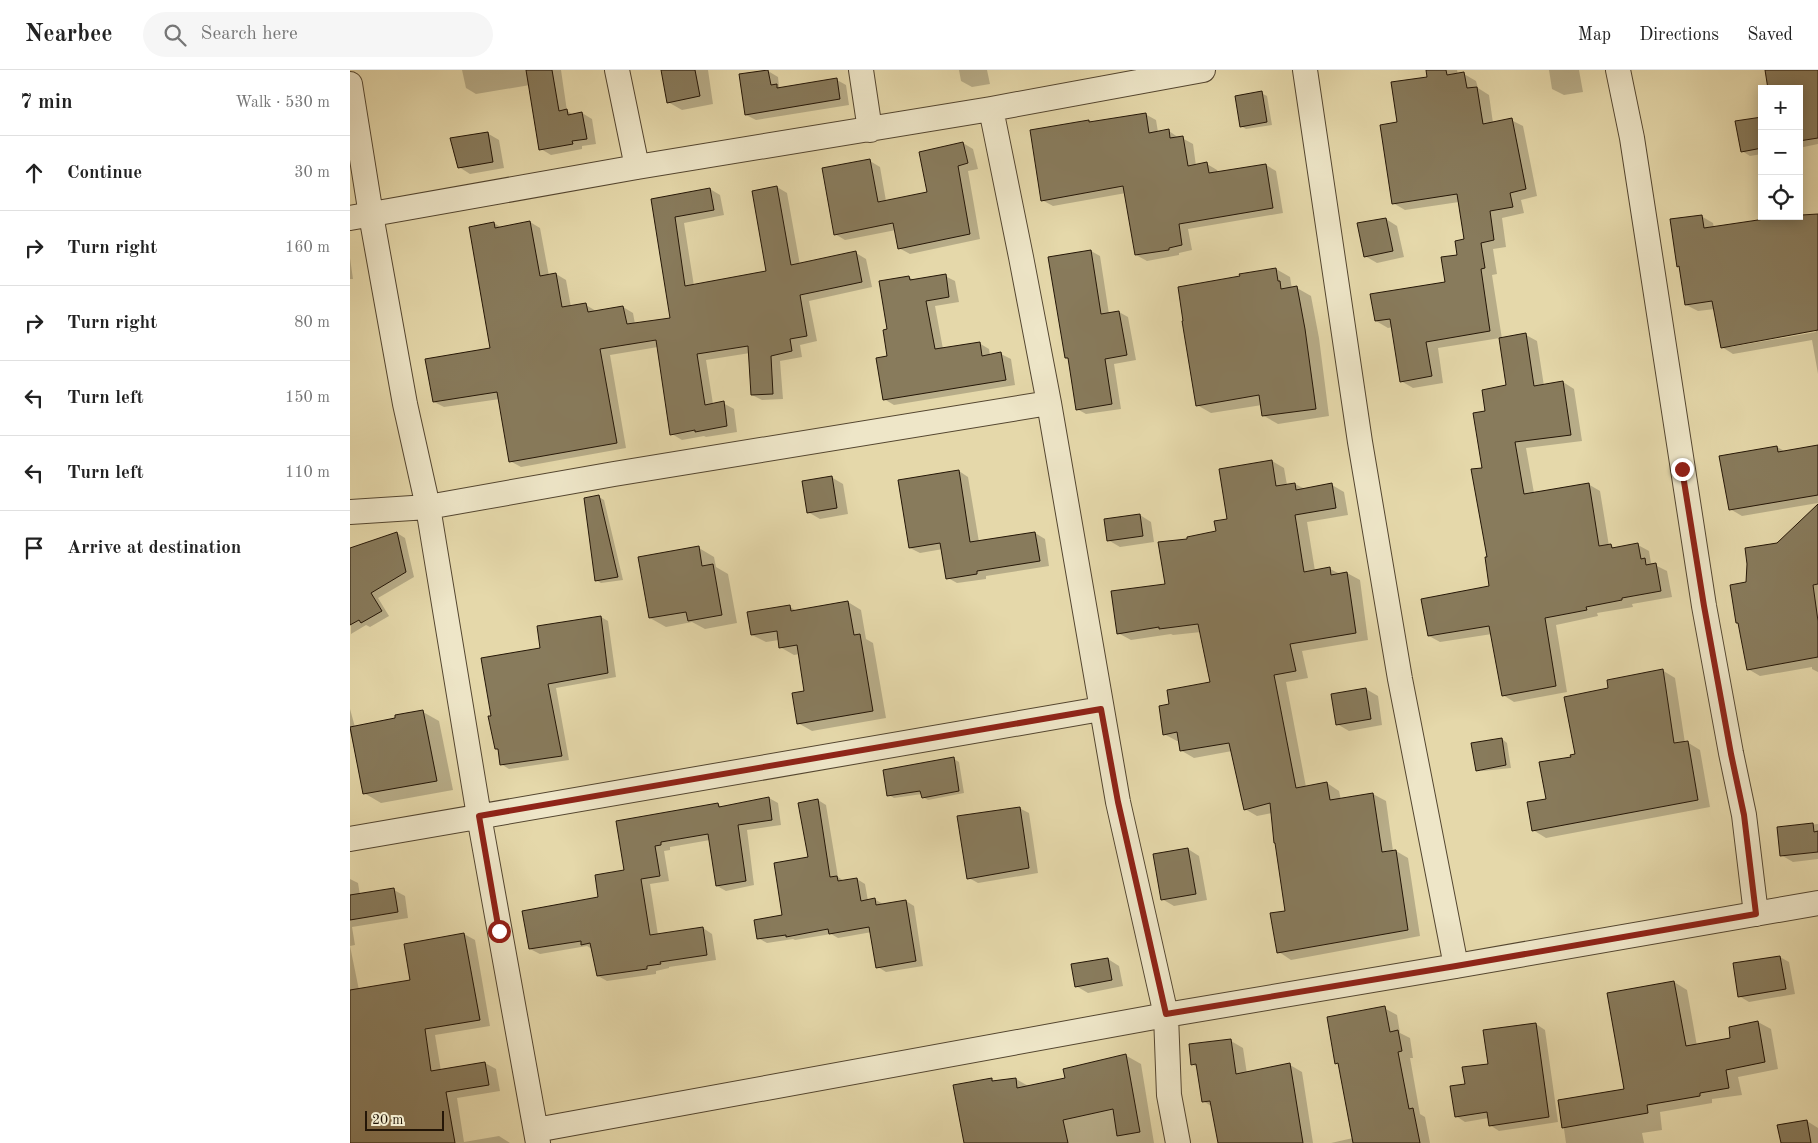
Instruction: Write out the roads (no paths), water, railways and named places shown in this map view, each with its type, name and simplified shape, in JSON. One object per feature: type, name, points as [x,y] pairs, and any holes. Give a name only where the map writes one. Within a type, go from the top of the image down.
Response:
[{"type":"street","points":[[617,70],[638,167]]},
{"type":"street","points":[[861,70],[870,130]]},
{"type":"street","points":[[360,216],[638,167],[870,130],[1203,70]]},
{"type":"street","points":[[1305,70],[1361,452],[1400,679],[1456,966]]},
{"type":"street","points":[[1618,70],[1632,138],[1704,606],[1744,815],[1756,914]]},
{"type":"street","points":[[350,84],[360,216],[428,507],[479,816],[537,1136],[1166,1014],[1818,903]]},
{"type":"street","points":[[991,109],[1022,257],[1049,403],[1118,802],[1166,1014],[1169,1095],[1178,1143]]},
{"type":"street","points":[[350,512],[428,507],[614,474],[1049,403]]},
{"type":"street","points":[[350,839],[1101,709]]}]
